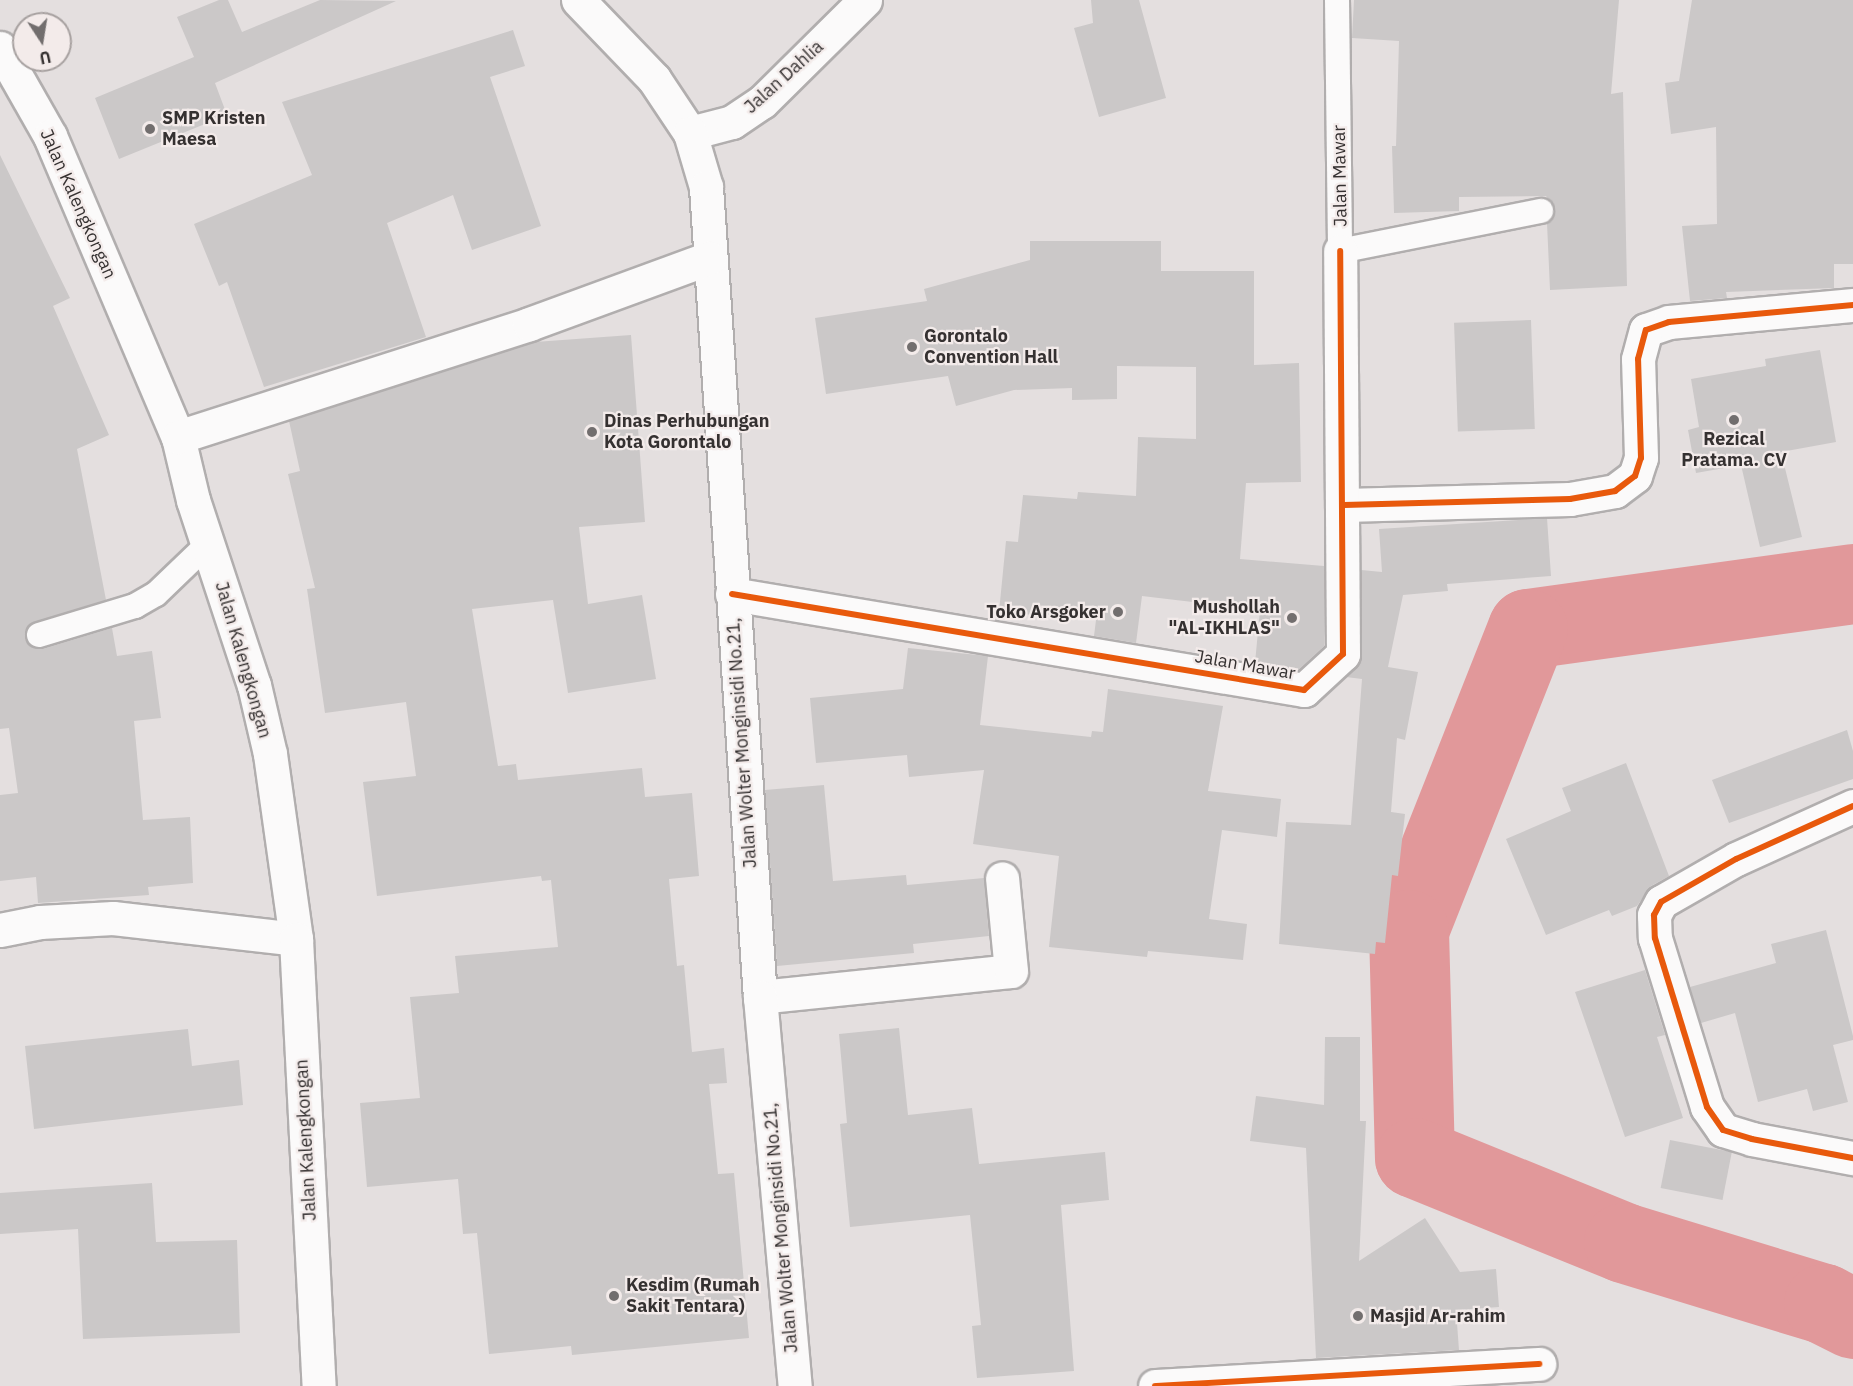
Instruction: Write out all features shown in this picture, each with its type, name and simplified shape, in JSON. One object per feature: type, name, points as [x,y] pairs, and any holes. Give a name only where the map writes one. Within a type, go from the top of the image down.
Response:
[{"type":"main road","name":"Jalan Wolter Monginsidi No.21,","points":[[578,0],[654,79],[690,133],[706,186],[760,997],[795,1386]]},
{"type":"main road","name":"Jalan Dahlia","points":[[690,133],[732,122],[762,102],[865,0]]},
{"type":"main road","name":"Jalan Kalengkongan","points":[[0,48],[50,136],[178,437],[208,544],[254,685],[270,754],[296,939],[319,1386]]},
{"type":"main road","name":"Jalan Mawar","points":[[732,594],[1304,690],[1343,654],[1344,505],[1340,250]]},
{"type":"main road","points":[[178,437],[528,324],[709,258]]},
{"type":"main road","points":[[1344,505],[1570,499],[1615,491],[1635,476],[1641,458],[1638,381],[1646,330],[1668,322],[1853,305]]},
{"type":"main road","points":[[1853,806],[1736,859],[1661,902],[1654,915],[1654,938],[1707,1107],[1723,1130],[1752,1139],[1853,1158]]},
{"type":"main road","points":[[760,997],[1011,971],[1002,878]]},
{"type":"main road","points":[[0,930],[40,922],[113,918],[296,939]]},
{"type":"main road","points":[[1155,1386],[1395,1381],[1539,1364]]},
{"type":"lane","name":"Jalan Mawar","points":[[1337,0],[1340,250]]},
{"type":"lane","points":[[1340,250],[1541,211]]},
{"type":"lane","points":[[39,635],[135,606],[156,594],[208,544]]},
{"type":"building","points":[[219,0],[228,0],[242,32],[320,0],[396,1],[215,83],[227,115],[119,159],[95,98],[194,57],[177,17]]},
{"type":"building","points":[[1091,0],[1139,0],[1166,98],[1099,117],[1074,28],[1093,23]]},
{"type":"building","points":[[1354,0],[1619,0],[1611,94],[1623,92],[1627,286],[1550,290],[1547,223],[1555,209],[1546,196],[1459,197],[1459,211],[1394,213],[1392,146],[1396,146],[1399,41],[1352,38]]},
{"type":"building","points":[[1692,0],[1853,0],[1853,264],[1834,264],[1834,288],[1726,292],[1727,298],[1690,301],[1682,226],[1717,224],[1716,127],[1671,134],[1665,83],[1679,81]]},
{"type":"building","points":[[513,30],[525,66],[490,77],[541,226],[472,250],[453,195],[387,223],[426,337],[264,387],[227,282],[219,286],[194,224],[312,175],[282,102]]},
{"type":"building","points":[[0,155],[70,298],[53,306],[109,435],[77,449],[106,600],[34,622],[25,631],[25,639],[30,646],[43,649],[112,628],[117,656],[152,651],[161,718],[134,721],[143,820],[190,817],[193,883],[148,887],[149,895],[38,903],[36,877],[0,881],[0,795],[18,793],[9,728],[0,729]]},
{"type":"building","points":[[1030,241],[1161,241],[1161,271],[1254,271],[1254,365],[1299,363],[1301,482],[1246,483],[1240,559],[1324,566],[1324,646],[1298,670],[1255,663],[1260,610],[1142,596],[1136,643],[1094,636],[1096,620],[999,612],[1006,541],[1018,542],[1023,495],[1077,499],[1078,492],[1136,496],[1138,437],[1196,439],[1196,367],[1117,366],[1117,399],[1072,400],[1072,388],[1014,390],[956,406],[948,376],[826,394],[815,318],[927,301],[924,289],[1030,260]]},
{"type":"building","points":[[1531,320],[1535,429],[1458,432],[1454,323]]},
{"type":"building","points":[[631,335],[645,522],[579,527],[588,604],[642,595],[656,679],[568,693],[553,600],[472,609],[498,766],[516,764],[518,780],[642,768],[645,797],[692,793],[699,876],[669,879],[677,966],[684,965],[692,1052],[724,1048],[727,1083],[709,1084],[718,1174],[734,1173],[749,1338],[572,1355],[571,1346],[489,1354],[477,1233],[463,1234],[458,1179],[367,1187],[360,1103],[420,1098],[410,997],[459,993],[455,956],[558,947],[551,880],[542,881],[541,876],[377,896],[363,782],[416,776],[406,702],[325,713],[307,589],[315,588],[288,474],[300,471],[289,421],[535,342]]},
{"type":"building","points":[[1820,350],[1836,442],[1781,452],[1802,537],[1760,547],[1741,465],[1696,473],[1688,430],[1699,427],[1691,379],[1766,366],[1765,359]]},
{"type":"building","points":[[1547,518],[1551,576],[1447,584],[1448,591],[1403,595],[1388,667],[1418,672],[1405,740],[1397,738],[1391,812],[1405,814],[1398,876],[1392,875],[1385,943],[1376,942],[1375,954],[1279,944],[1286,822],[1351,825],[1362,679],[1346,677],[1362,654],[1361,570],[1382,572],[1379,529]]},
{"type":"building","points":[[908,648],[988,656],[980,725],[1091,737],[1092,731],[1103,732],[1108,689],[1223,706],[1208,791],[1281,799],[1277,837],[1222,830],[1209,919],[1247,924],[1243,960],[1148,951],[1147,957],[1049,947],[1059,856],[973,844],[984,770],[909,777],[907,755],[816,763],[810,698],[903,689]]},
{"type":"building","points":[[1847,730],[1853,751],[1853,779],[1729,823],[1712,780]]},
{"type":"building","points":[[1626,763],[1669,876],[1651,886],[1637,906],[1612,916],[1609,910],[1546,935],[1506,839],[1571,811],[1562,788]]},
{"type":"building","points":[[824,785],[833,881],[906,875],[907,885],[984,878],[989,936],[913,944],[914,953],[777,966],[765,790]]},
{"type":"building","points":[[1826,930],[1853,1036],[1853,1040],[1833,1045],[1848,1102],[1813,1111],[1807,1089],[1758,1102],[1735,1013],[1701,1023],[1690,987],[1776,963],[1771,944]]},
{"type":"building","points":[[1645,970],[1665,1035],[1657,1037],[1683,1118],[1625,1137],[1575,992]]},
{"type":"building","points":[[899,1028],[908,1115],[972,1108],[979,1164],[1105,1152],[1109,1200],[1061,1205],[1074,1371],[977,1378],[972,1326],[981,1325],[970,1215],[850,1227],[840,1124],[847,1123],[839,1034]]},
{"type":"building","points":[[188,1029],[192,1066],[239,1060],[243,1105],[34,1129],[25,1046]]},
{"type":"building","points":[[1325,1037],[1360,1037],[1360,1121],[1366,1121],[1359,1261],[1425,1218],[1460,1272],[1496,1269],[1499,1307],[1456,1310],[1459,1350],[1316,1358],[1306,1148],[1250,1141],[1256,1096],[1324,1105]]},
{"type":"building","points":[[1670,1140],[1732,1152],[1722,1200],[1661,1188]]},
{"type":"building","points":[[152,1183],[156,1242],[237,1240],[240,1333],[83,1339],[78,1229],[0,1234],[0,1193]]},
{"type":"waterway","points":[[1853,584],[1528,629],[1409,930],[1415,1158],[1624,1243],[1824,1304],[1853,1319]]},
{"type":"cycle path","points":[[732,594],[1304,690],[1343,654],[1340,251]]},
{"type":"cycle path","points":[[1344,505],[1570,499],[1615,491],[1635,476],[1641,458],[1638,359],[1646,330],[1669,322],[1853,305]]},
{"type":"cycle path","points":[[1853,806],[1736,859],[1661,902],[1654,915],[1655,938],[1707,1107],[1723,1130],[1752,1139],[1853,1158]]},
{"type":"cycle path","points":[[1155,1386],[1539,1364]]},
{"type":"place","name":"SMP Kristen Maesa","points":[[150,129]]},
{"type":"place","name":"Gorontalo Convention Hall","points":[[912,347]]},
{"type":"place","name":"Rezical Pratama. CV","points":[[1734,420]]},
{"type":"place","name":"Dinas Perhubungan Kota Gorontalo","points":[[592,432]]},
{"type":"place","name":"Toko Arsgoker","points":[[1118,612]]},
{"type":"place","name":"Mushollah \"AL-IKHLAS\"","points":[[1292,618]]},
{"type":"place","name":"Kesdim (Rumah Sakit Tentara)","points":[[614,1296]]},
{"type":"place","name":"Masjid Ar-rahim","points":[[1358,1316]]}]
